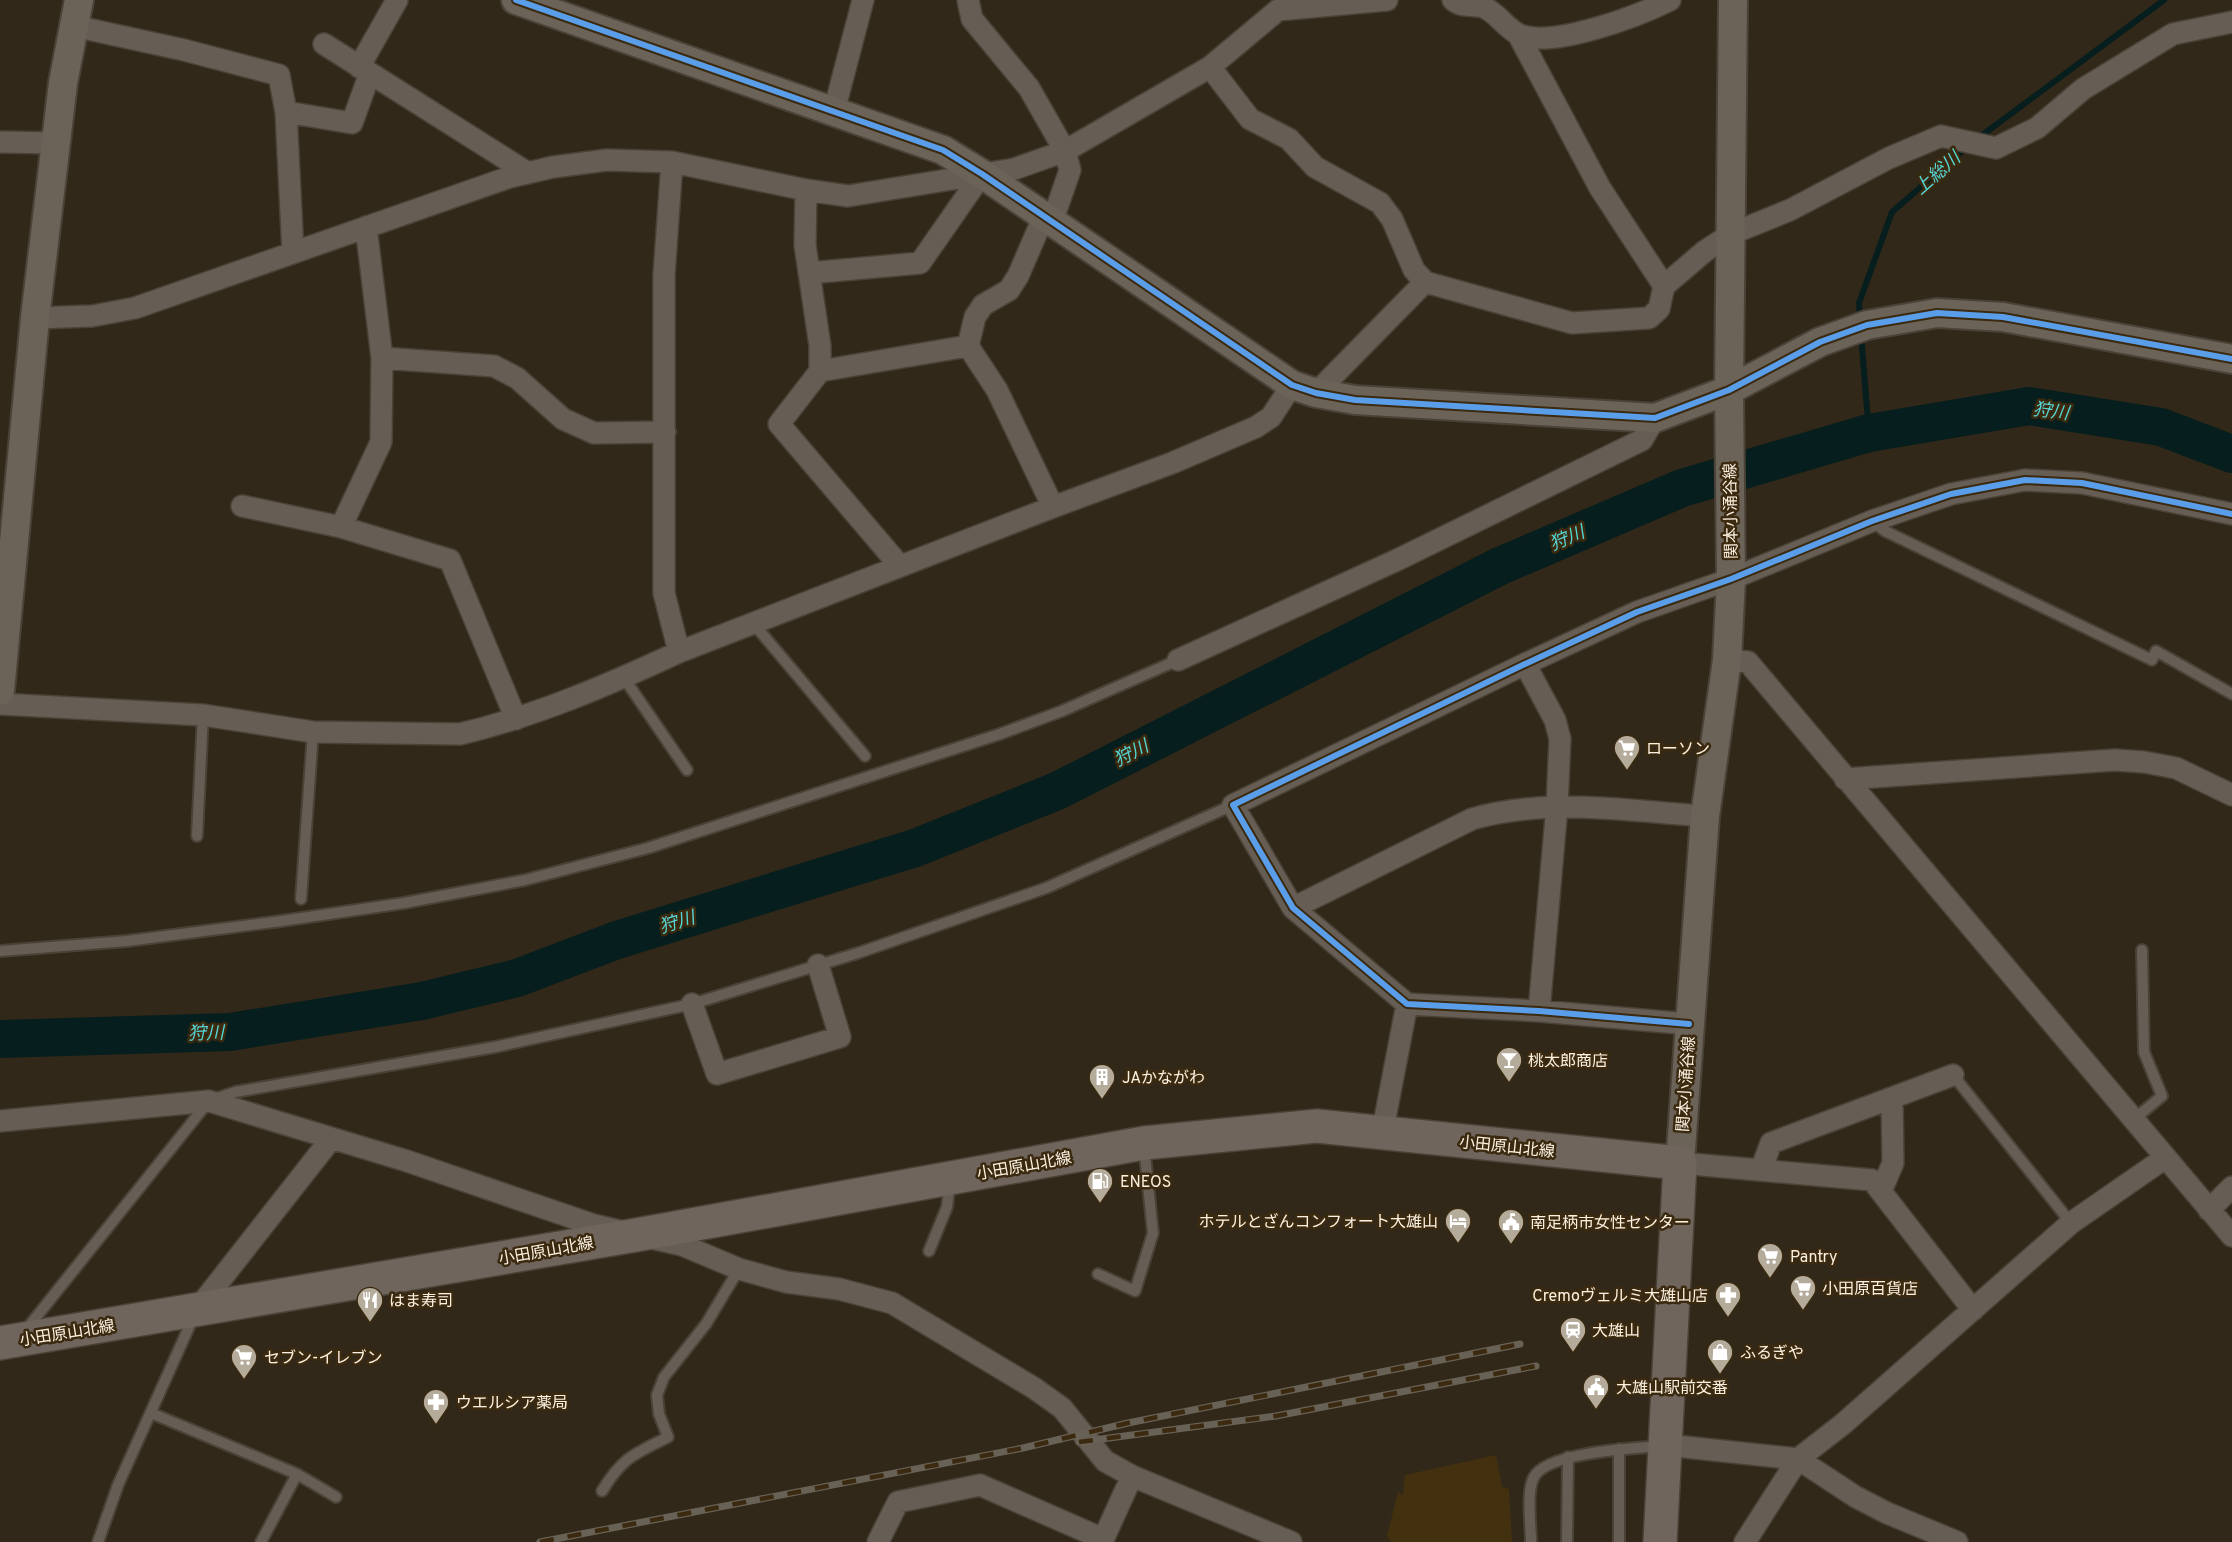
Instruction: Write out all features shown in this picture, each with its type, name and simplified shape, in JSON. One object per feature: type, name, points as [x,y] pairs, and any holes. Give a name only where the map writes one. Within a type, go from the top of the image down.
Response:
[{"type":"main road","name":"小田原山北線","points":[[8,1342],[636,1235],[1144,1143],[1317,1126],[1680,1163]]},
{"type":"main road","points":[[1660,1542],[1680,1163]]},
{"type":"street","points":[[286,112],[352,123],[364,70],[397,0]]},
{"type":"street","points":[[516,0],[943,150],[1304,389],[1355,400],[1655,418],[1729,403],[1820,342],[1868,325],[1937,313],[2003,317],[2232,359]]},
{"type":"street","points":[[834,111],[862,0]]},
{"type":"street","points":[[968,0],[972,19],[1029,88],[1065,151],[1070,170],[1048,219],[1009,290],[983,306],[975,317],[968,346],[997,390],[1053,507]]},
{"type":"street","points":[[35,318],[92,316],[135,308],[528,173],[553,167],[607,160],[672,162],[806,190],[848,196],[1014,169],[1065,151],[1210,67],[1278,10],[1387,0]]},
{"type":"street","points":[[1453,0],[1459,5],[1490,4],[1518,34],[1600,188],[1664,286]]},
{"type":"street","points":[[1518,34],[1532,39],[1580,33],[1644,13],[1670,0]]},
{"type":"street","name":"関本小涌谷線","points":[[1680,1163],[1705,816],[1727,660],[1731,573],[1729,403],[1733,0]]},
{"type":"street","points":[[0,691],[35,318],[63,83],[77,13],[184,50],[279,75],[286,112],[293,253]]},
{"type":"street","points":[[1210,67],[1250,119],[1289,139],[1315,167],[1380,203],[1392,219],[1414,270],[1425,282],[1572,323],[1649,318],[1659,309],[1664,286],[1705,250],[1731,234],[1790,210],[1889,158],[1941,136],[1996,148],[2037,128],[2083,89],[2172,34],[2232,22]]},
{"type":"street","points":[[324,44],[528,173]]},
{"type":"street","points":[[0,142],[56,143]]},
{"type":"street","points":[[672,162],[664,275],[664,593],[679,652]]},
{"type":"street","points":[[809,273],[920,263],[982,174]]},
{"type":"street","points":[[806,190],[805,245],[820,345],[819,371],[778,424],[900,566]]},
{"type":"street","points":[[341,527],[381,442],[382,358],[366,228]]},
{"type":"street","points":[[0,704],[202,715],[313,732],[460,734],[516,719],[624,678],[679,652],[1172,463],[1256,428],[1304,389],[1425,282]]},
{"type":"street","points":[[819,371],[968,346]]},
{"type":"street","points":[[382,358],[494,366],[517,378],[563,419],[594,433],[665,432]]},
{"type":"street","points":[[1178,660],[1397,560],[1642,440],[1655,418]]},
{"type":"street","points":[[1689,1024],[1539,1011],[1407,1004],[1293,908],[1233,805],[1637,612],[1731,573],[1951,494],[2025,480],[2082,483],[2232,514]]},
{"type":"street","points":[[242,506],[341,527],[450,560],[516,719]]},
{"type":"street","points":[[1727,660],[1748,662],[2232,1236]]},
{"type":"street","points":[[1525,664],[1555,720],[1560,739],[1557,806],[1539,1011]]},
{"type":"street","points":[[1845,779],[2115,760],[2176,768],[2232,795]]},
{"type":"street","points":[[1293,908],[1472,819],[1497,812],[1557,806],[1705,816]]},
{"type":"street","points":[[692,1004],[717,1074],[840,1037],[818,965]]},
{"type":"street","points":[[1382,1134],[1407,1004]]},
{"type":"street","points":[[1761,1170],[1771,1143],[1953,1075]]},
{"type":"street","points":[[1881,1191],[1893,1163],[1892,1098]]},
{"type":"street","points":[[0,1120],[209,1101],[407,1161],[594,1225],[682,1245],[739,1269],[786,1282],[839,1288],[892,1303],[1046,1396],[1062,1408],[1105,1461],[1132,1476],[1291,1542]]},
{"type":"street","points":[[196,1311],[331,1139]]},
{"type":"street","points":[[1745,1542],[1798,1459],[1843,1424],[2071,1223],[2165,1158]]},
{"type":"street","points":[[1680,1163],[1872,1180],[1973,1310]]},
{"type":"street","points":[[2209,1210],[2232,1187]]},
{"type":"street","points":[[1666,1445],[1798,1459],[1856,1497],[1945,1540]]},
{"type":"street","points":[[880,1541],[898,1502],[980,1485],[1102,1540],[1132,1476]]},
{"type":"lane","points":[[1872,521],[1885,531],[2152,660],[2156,651],[2232,694]]},
{"type":"lane","points":[[753,624],[865,756]]},
{"type":"lane","points":[[0,951],[127,941],[281,921],[404,903],[525,880],[648,848],[1000,734],[1062,711],[1178,660]]},
{"type":"lane","points":[[624,678],[687,770]]},
{"type":"lane","points":[[197,836],[202,715]]},
{"type":"lane","points":[[301,899],[313,732]]},
{"type":"lane","points":[[8,1342],[209,1101],[235,1092],[495,1047],[692,1004],[818,965],[1046,888],[1233,805]]},
{"type":"lane","points":[[2133,1120],[2162,1096],[2144,1052],[2142,950]]},
{"type":"lane","points":[[1953,1075],[2071,1223]]},
{"type":"lane","points":[[1098,1274],[1135,1291],[1153,1233],[1144,1143]]},
{"type":"lane","points":[[929,1251],[947,1207],[950,1178]]},
{"type":"lane","points":[[602,1491],[614,1472],[628,1458],[668,1437],[659,1414],[657,1395],[664,1377],[706,1324],[739,1269]]},
{"type":"lane","points":[[98,1542],[118,1485],[196,1311]]},
{"type":"lane","points":[[151,1413],[297,1474],[336,1497]]},
{"type":"lane","points":[[1531,1542],[1531,1488],[1534,1476],[1542,1467],[1568,1457],[1666,1445]]},
{"type":"lane","points":[[1619,1449],[1619,1542]]},
{"type":"lane","points":[[1567,1542],[1568,1457]]},
{"type":"lane","points":[[261,1542],[297,1474]]},
{"type":"shaded area","points":[[1496,1455],[1502,1487],[1509,1489],[1512,1542],[1391,1542],[1387,1536],[1398,1492],[1403,1495],[1405,1475]]},
{"type":"waterway","name":"上総川","points":[[1977,139],[2164,0]]},
{"type":"waterway","name":"上総川","points":[[1860,319],[1859,303],[1892,212],[1967,147]]},
{"type":"waterway","name":"上総川","points":[[1861,335],[1869,433]]},
{"type":"waterway","name":"狩川","points":[[0,1039],[230,1032],[422,1001],[517,978],[617,940],[915,848],[1057,791],[1500,566],[1682,488],[1869,433],[2029,406],[2161,427],[2232,454]]},
{"type":"railway","points":[[540,1542],[1023,1448],[1128,1423],[1520,1344]]},
{"type":"railway","points":[[1079,1442],[1276,1416],[1536,1366]]},
{"type":"cycle path","points":[[516,0],[943,150],[982,174],[1292,385],[1316,393],[1355,400],[1655,418],[1729,390],[1820,342],[1867,325],[1937,313],[2003,317],[2232,359]]},
{"type":"cycle path","points":[[1689,1024],[1539,1011],[1407,1004],[1293,908],[1233,805],[1637,612],[1731,579],[1872,521],[1951,494],[2025,480],[2082,483],[2232,514]]},
{"type":"place","name":"ローソン","points":[[1627,771]]},
{"type":"place","name":"桃太郎商店","points":[[1509,1083]]},
{"type":"place","name":"JAかながわ","points":[[1102,1100]]},
{"type":"place","name":"ENEOS","points":[[1100,1204]]},
{"type":"place","name":"ホテルとざんコンフォート大雄山","points":[[1458,1244]]},
{"type":"place","name":"南足柄市女性センター","points":[[1511,1245]]},
{"type":"place","name":"Pantry","points":[[1770,1279]]},
{"type":"place","name":"小田原百貨店","points":[[1803,1311]]},
{"type":"place","name":"Cremoヴェルミ大雄山店","points":[[1728,1318]]},
{"type":"place","name":"はま寿司","points":[[370,1323]]},
{"type":"place","name":"大雄山","points":[[1573,1353]]},
{"type":"place","name":"ふるぎや","points":[[1720,1375]]},
{"type":"place","name":"セブン-イレブン","points":[[244,1380]]},
{"type":"place","name":"大雄山駅前交番","points":[[1596,1410]]},
{"type":"place","name":"ウエルシア薬局","points":[[436,1425]]}]
